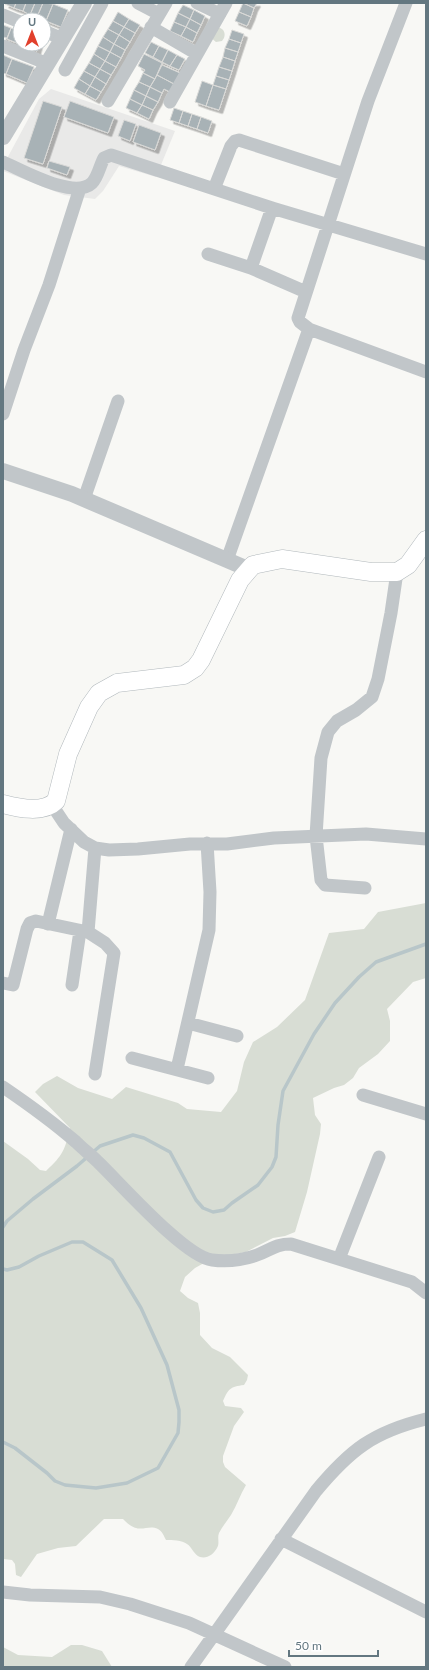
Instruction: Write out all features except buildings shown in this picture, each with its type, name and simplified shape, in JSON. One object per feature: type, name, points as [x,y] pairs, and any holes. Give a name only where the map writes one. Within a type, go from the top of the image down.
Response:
[{"type":"main road","points":[[3,804],[38,809],[52,805],[56,801],[68,754],[89,707],[99,693],[117,683],[184,675],[195,668],[201,660],[240,580],[253,565],[282,559],[370,572],[397,572],[408,565],[426,540]]},
{"type":"street","points":[[3,137],[84,3]]},
{"type":"street","points":[[64,70],[102,3]]},
{"type":"street","points":[[138,3],[159,14]]},
{"type":"street","points":[[108,101],[166,3]]},
{"type":"street","points":[[170,102],[223,8],[198,3]]},
{"type":"street","points":[[406,3],[368,101],[298,318],[300,322],[309,329],[426,372]]},
{"type":"street","points":[[152,27],[197,54]]},
{"type":"street","points":[[52,34],[63,39]]},
{"type":"street","points":[[3,46],[48,64]]},
{"type":"street","points":[[214,189],[231,146],[235,141],[239,140],[344,174]]},
{"type":"street","points":[[3,162],[36,178],[68,187],[80,188],[93,182],[104,158],[111,155],[272,208],[426,254]]},
{"type":"street","points":[[3,414],[24,350],[49,285],[80,188]]},
{"type":"street","points":[[251,268],[272,208]]},
{"type":"street","points":[[208,254],[251,268],[306,292]]},
{"type":"street","points":[[227,560],[309,329]]},
{"type":"street","points":[[84,499],[118,401]]},
{"type":"street","points":[[3,471],[84,499],[248,569]]},
{"type":"street","points":[[365,888],[325,885],[321,880],[316,836],[321,758],[328,732],[337,721],[356,710],[372,697],[378,679],[391,613],[397,572]]},
{"type":"street","points":[[52,805],[64,823],[84,842],[95,848],[109,850],[207,843],[227,844],[274,838],[366,834],[426,839]]},
{"type":"street","points":[[48,924],[71,829]]},
{"type":"street","points":[[176,1070],[209,930],[210,892],[207,843]]},
{"type":"street","points":[[72,985],[84,931],[95,848]]},
{"type":"street","points":[[3,983],[13,985],[27,929],[30,924],[36,921],[84,931],[105,943],[114,953],[95,1074]]},
{"type":"street","points":[[188,1023],[237,1036]]},
{"type":"street","points":[[132,1058],[208,1078]]},
{"type":"street","points":[[3,1087],[44,1115],[75,1141],[176,1239],[198,1254],[210,1260],[229,1261],[257,1255],[281,1244],[291,1244],[412,1282],[426,1293]]},
{"type":"street","points":[[363,1095],[426,1114]]},
{"type":"street","points":[[339,1259],[379,1157]]},
{"type":"street","points":[[191,1667],[281,1539],[316,1491],[337,1466],[356,1449],[386,1431],[426,1419]]},
{"type":"street","points":[[281,1539],[426,1612]]},
{"type":"street","points":[[3,1592],[30,1595],[100,1597],[130,1604],[165,1614],[214,1633],[285,1667]]},
{"type":"shaded area","points":[[217,27],[224,31],[225,36],[222,41],[216,42],[210,37]]},
{"type":"shaded area","points":[[51,89],[175,131],[156,177],[119,166],[103,191],[95,199],[64,195],[3,171],[3,166],[39,99]]},
{"type":"shaded area","points":[[426,903],[426,978],[413,982],[387,1009],[390,1021],[390,1041],[378,1054],[359,1068],[353,1078],[344,1085],[313,1098],[315,1115],[321,1124],[320,1134],[307,1192],[295,1232],[285,1236],[273,1238],[246,1252],[213,1258],[195,1268],[185,1277],[180,1291],[188,1298],[198,1303],[200,1313],[200,1335],[212,1348],[230,1357],[248,1375],[244,1385],[230,1389],[223,1401],[225,1406],[241,1408],[244,1412],[234,1426],[223,1456],[223,1462],[225,1467],[246,1485],[233,1511],[219,1533],[218,1546],[216,1550],[208,1557],[200,1557],[196,1555],[189,1545],[185,1543],[177,1540],[166,1540],[162,1532],[158,1529],[150,1527],[134,1527],[123,1519],[104,1519],[76,1546],[58,1548],[37,1554],[21,1577],[16,1575],[15,1564],[12,1560],[3,1559],[3,1141],[28,1159],[40,1170],[46,1171],[56,1161],[65,1147],[70,1128],[35,1092],[43,1084],[57,1076],[78,1088],[112,1099],[126,1087],[178,1103],[187,1109],[221,1112],[237,1091],[244,1062],[253,1042],[277,1027],[305,1000],[329,933],[364,929],[378,912]]},
{"type":"shaded area","points":[[71,1645],[82,1645],[102,1651],[112,1667],[3,1667],[3,1647],[18,1655],[52,1657]]},
{"type":"waterway","points":[[3,1227],[7,1221],[33,1199],[77,1166],[100,1146],[133,1135],[144,1138],[170,1152],[196,1200],[203,1208],[213,1212],[224,1210],[258,1185],[272,1167],[276,1157],[278,1125],[283,1091],[314,1034],[335,1003],[359,977],[376,962],[426,944]]},
{"type":"waterway","points":[[3,1269],[7,1270],[19,1267],[39,1256],[72,1242],[83,1242],[112,1260],[141,1308],[167,1365],[179,1410],[178,1433],[158,1468],[127,1483],[96,1488],[65,1485],[55,1481],[15,1448],[3,1442]]}]
